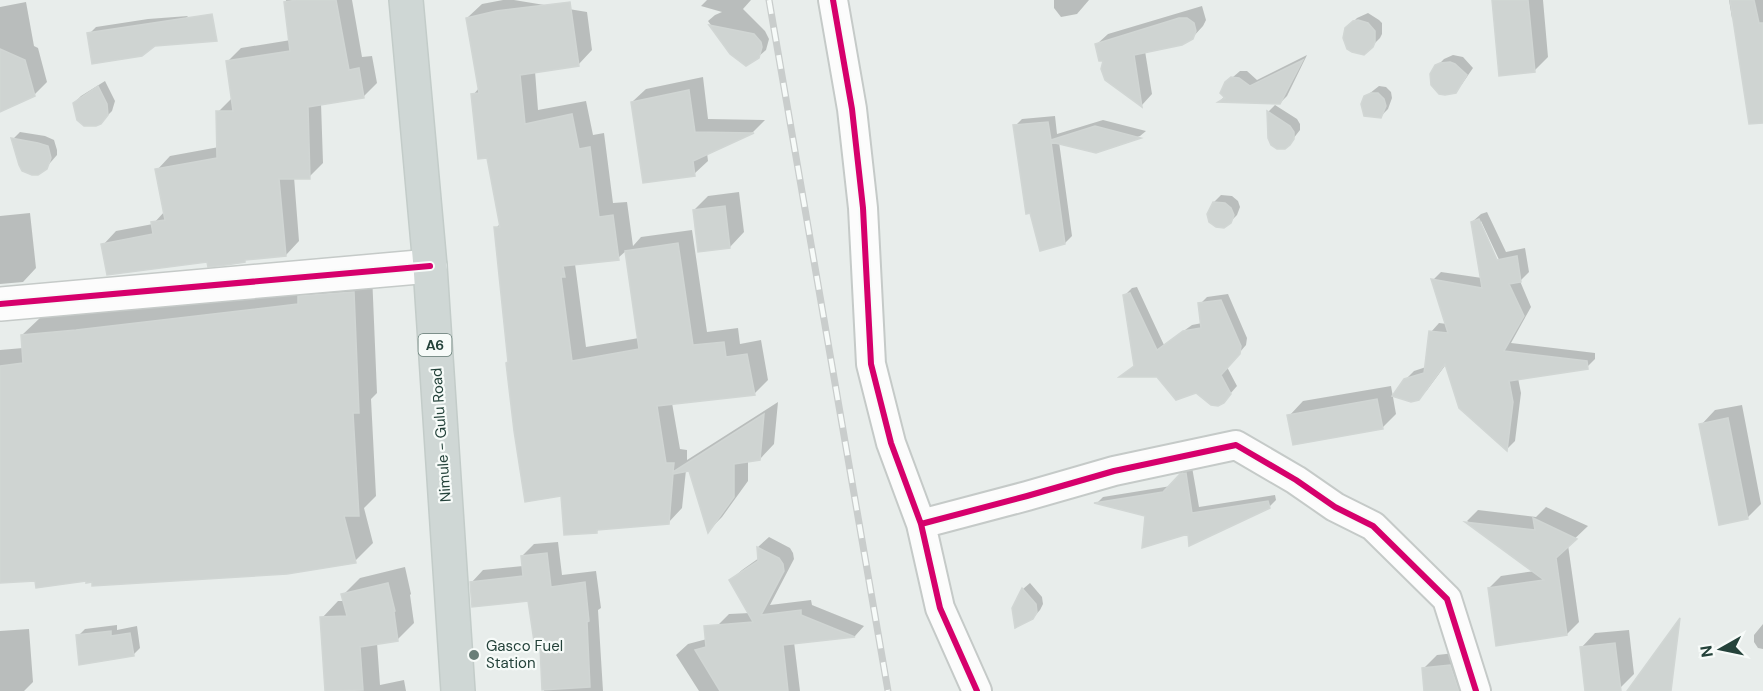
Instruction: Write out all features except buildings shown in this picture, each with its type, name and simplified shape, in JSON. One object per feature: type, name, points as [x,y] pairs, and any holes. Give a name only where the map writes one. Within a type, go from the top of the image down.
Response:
[{"type":"main road","name":"Nimule - Gulu Road","points":[[406,0],[430,266],[458,691]]},
{"type":"street","points":[[833,0],[852,109],[863,208],[872,363],[891,443],[921,524],[940,608],[977,691]]},
{"type":"street","points":[[0,304],[430,266]]},
{"type":"street","points":[[921,524],[1114,471],[1236,445],[1296,480],[1335,507],[1373,526],[1447,599],[1476,691]]},
{"type":"railway","points":[[769,0],[888,691]]},
{"type":"cycle path","points":[[833,0],[852,109],[863,208],[871,364],[891,443],[921,524],[940,608],[977,691]]},
{"type":"cycle path","points":[[0,304],[430,266]]},
{"type":"cycle path","points":[[921,524],[1114,471],[1236,445],[1296,480],[1335,507],[1373,526],[1447,599],[1476,691]]},
{"type":"place","name":"Gasco Fuel Station","points":[[474,655]]}]
